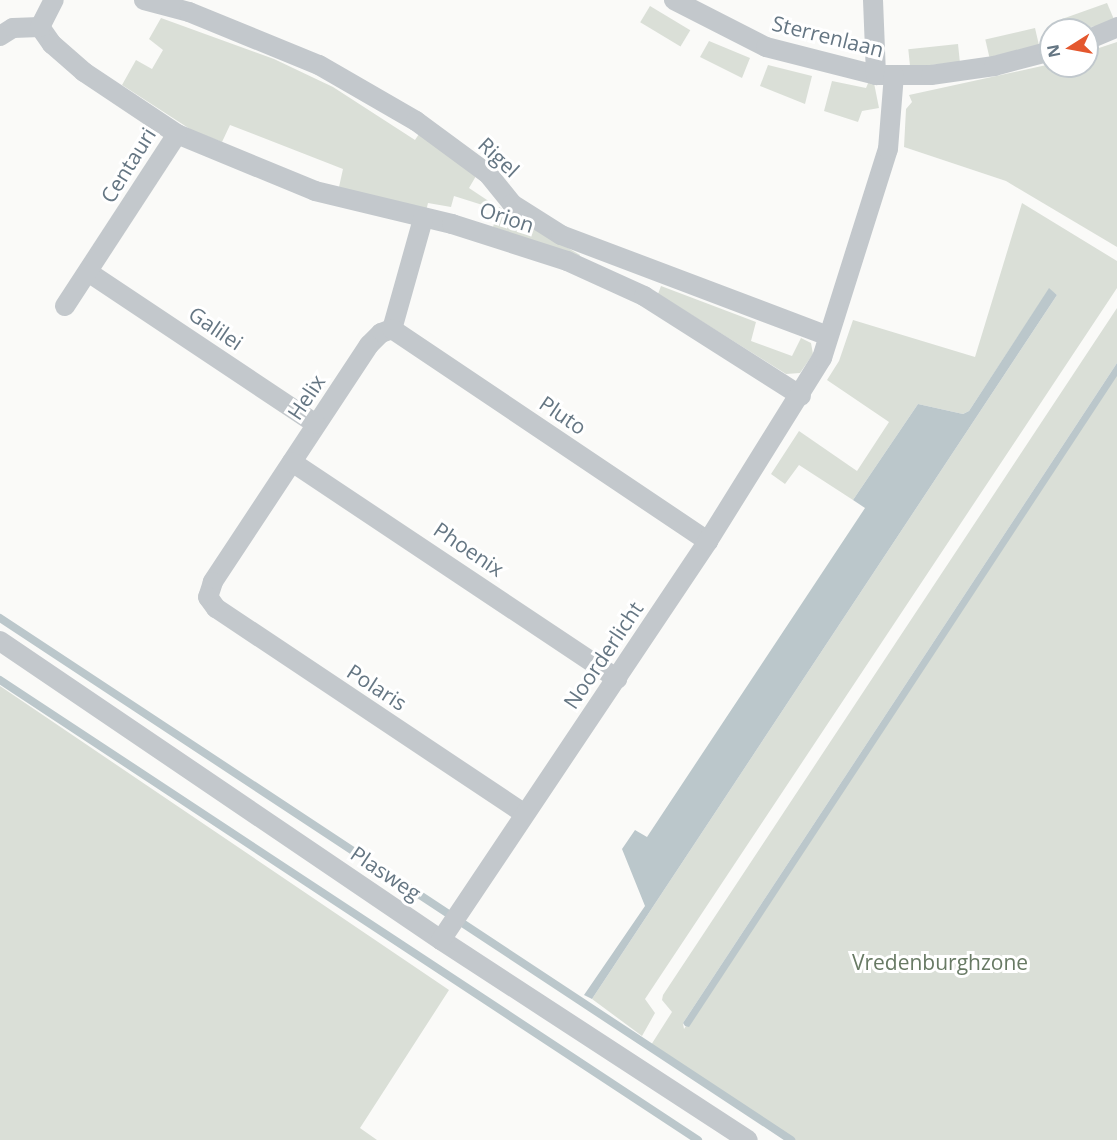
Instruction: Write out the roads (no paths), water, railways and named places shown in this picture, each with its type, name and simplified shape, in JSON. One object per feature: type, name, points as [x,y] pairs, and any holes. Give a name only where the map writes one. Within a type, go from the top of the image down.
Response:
[{"type":"street","points":[[0,36],[13,28],[40,27],[54,0]]},
{"type":"street","name":"Rigel","points":[[144,0],[189,12],[319,65],[416,121],[488,174],[513,204],[561,235],[828,336]]},
{"type":"street","name":"Sterrenlaan","points":[[674,0],[766,46],[885,75],[931,75],[994,66],[1039,54]]},
{"type":"street","points":[[801,396],[822,358],[888,149],[885,75],[873,0]]},
{"type":"street","name":"Centauri","points":[[40,27],[52,44],[84,72],[177,134],[65,306]]},
{"type":"street","points":[[1099,35],[1117,27]]},
{"type":"street","name":"Orion","points":[[177,134],[315,191],[423,219],[452,224],[567,261],[644,296],[801,396]]},
{"type":"street","points":[[392,329],[423,219]]},
{"type":"street","name":"Galilei","points":[[88,272],[316,424]]},
{"type":"street","name":"Helix","points":[[208,597],[213,582],[369,345],[381,333],[392,329]]},
{"type":"street","name":"Pluto","points":[[392,329],[708,541]]},
{"type":"street","name":"Noorderlicht","points":[[441,940],[523,813],[617,679],[801,396]]},
{"type":"street","name":"Phoenix","points":[[292,462],[617,679]]},
{"type":"street","name":"Polaris","points":[[208,597],[226,615],[523,813]]},
{"type":"street","name":"Plasweg","points":[[0,640],[441,940],[748,1140]]},
{"type":"waterway","points":[[0,618],[791,1140]]},
{"type":"waterway","points":[[0,680],[698,1140]]},
{"type":"park label","name":"Vredenburghzone","points":[[940,962]]}]
